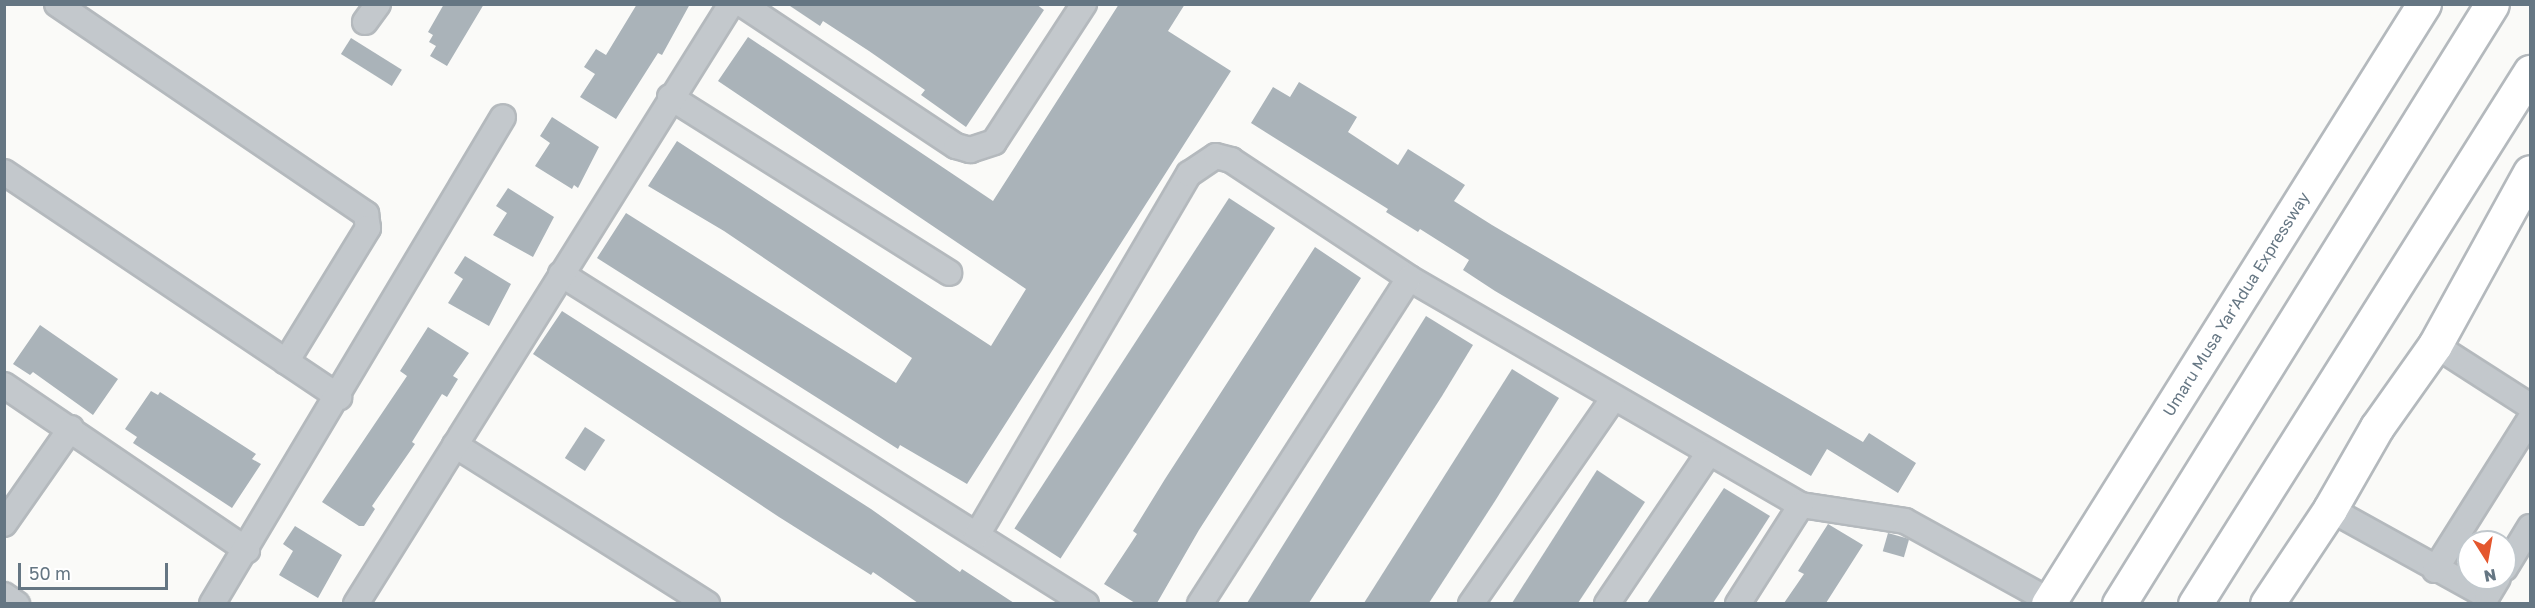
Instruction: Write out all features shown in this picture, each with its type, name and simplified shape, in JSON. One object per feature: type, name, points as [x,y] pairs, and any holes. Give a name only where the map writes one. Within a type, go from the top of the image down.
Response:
[{"type":"highway","name":"Umaru Musa Yar'Adua Expressway","points":[[2049,602],[2424,4]]},
{"type":"highway","points":[[2119,603],[2492,4]]},
{"type":"highway","points":[[2195,603],[2530,72]]},
{"type":"highway","points":[[2267,603],[2330,509],[2377,427],[2435,345],[2530,172]]},
{"type":"street","points":[[57,4],[366,214],[368,228],[364,236],[286,362]]},
{"type":"street","points":[[356,603],[670,97],[731,4]]},
{"type":"street","points":[[742,4],[956,146],[970,150],[994,142],[1084,4]]},
{"type":"street","points":[[670,97],[948,273]]},
{"type":"street","points":[[212,603],[247,550],[339,397],[502,117]]},
{"type":"street","points":[[977,535],[1183,184],[1201,163],[1215,156],[1231,160],[1408,278],[1613,399],[1801,505],[1905,520],[2049,602]]},
{"type":"street","points":[[4,172],[339,397]]},
{"type":"street","points":[[561,274],[1086,603]]},
{"type":"street","points":[[1200,603],[1408,278]]},
{"type":"street","points":[[2435,345],[2530,406]]},
{"type":"street","points":[[4,385],[71,428],[247,550]]},
{"type":"street","points":[[1471,603],[1613,399]]},
{"type":"street","points":[[2434,570],[2530,419]]},
{"type":"street","points":[[4,524],[71,428]]},
{"type":"street","points":[[455,445],[707,603]]},
{"type":"street","points":[[1607,603],[1709,453]]},
{"type":"street","points":[[1738,603],[1801,505]]},
{"type":"street","points":[[2330,509],[2434,570],[2497,592]]},
{"type":"street","points":[[2517,548],[2530,527]]},
{"type":"street","points":[[4,595],[17,603]]},
{"type":"building","points":[[444,4],[484,4],[447,66],[430,56],[436,46],[429,42],[433,35],[428,32]]},
{"type":"building","points":[[637,4],[690,4],[662,55],[658,53],[616,119],[580,97],[595,74],[584,67],[596,49],[606,55]]},
{"type":"building","points":[[787,4],[1036,4],[1044,10],[966,127],[921,95],[925,90],[869,51],[823,21],[820,26]]},
{"type":"building","points":[[1119,4],[1185,4],[1168,31],[1231,71],[967,484],[900,445],[898,449],[597,258],[626,213],[896,383],[912,358],[724,231],[648,186],[677,141],[991,346],[1026,289],[718,81],[748,37],[993,201]]},
{"type":"building","points":[[351,38],[402,70],[392,86],[341,54]]},
{"type":"building","points":[[1299,82],[1357,117],[1348,132],[1398,165],[1408,149],[1465,185],[1454,201],[1492,225],[1863,442],[1869,433],[1916,463],[1898,493],[1827,449],[1811,476],[1495,291],[1463,270],[1469,260],[1420,229],[1418,232],[1386,212],[1388,209],[1251,123],[1273,87],[1290,97]]},
{"type":"building","points":[[552,117],[599,147],[578,188],[574,185],[572,189],[535,166],[550,143],[540,136]]},
{"type":"building","points":[[508,188],[554,217],[533,257],[493,235],[507,213],[496,206]]},
{"type":"building","points":[[1229,198],[1275,228],[1061,558],[1014,528]]},
{"type":"building","points":[[1315,247],[1361,278],[1199,530],[1157,603],[1135,603],[1104,584],[1137,534],[1133,531],[1165,479]]},
{"type":"building","points":[[465,256],[511,284],[489,326],[448,303],[463,279],[454,273]]},
{"type":"building","points":[[562,311],[871,509],[960,572],[962,569],[1014,603],[918,603],[873,572],[871,575],[779,517],[533,354]]},
{"type":"building","points":[[1426,316],[1473,345],[1442,396],[1309,603],[1247,603]]},
{"type":"building","points":[[40,325],[118,379],[93,415],[33,372],[30,375],[13,364]]},
{"type":"building","points":[[428,327],[469,353],[453,376],[458,379],[447,397],[442,394],[412,442],[415,444],[372,506],[375,509],[364,526],[359,526],[322,502],[407,376],[400,371]]},
{"type":"building","points":[[1512,369],[1559,398],[1495,501],[1429,603],[1364,603]]},
{"type":"building","points":[[151,391],[158,395],[160,392],[256,454],[252,459],[261,464],[232,508],[133,443],[137,437],[125,429]]},
{"type":"building","points":[[585,427],[605,440],[585,471],[565,458]]},
{"type":"building","points":[[1597,470],[1645,502],[1578,603],[1512,603]]},
{"type":"building","points":[[1724,488],[1770,516],[1713,603],[1647,603]]},
{"type":"building","points":[[1828,524],[1863,545],[1826,603],[1784,603],[1804,574],[1798,571]]},
{"type":"building","points":[[295,526],[342,555],[318,598],[279,575],[293,551],[283,544]]},
{"type":"building","points":[[1888,533],[1909,539],[1904,557],[1883,551]]}]
